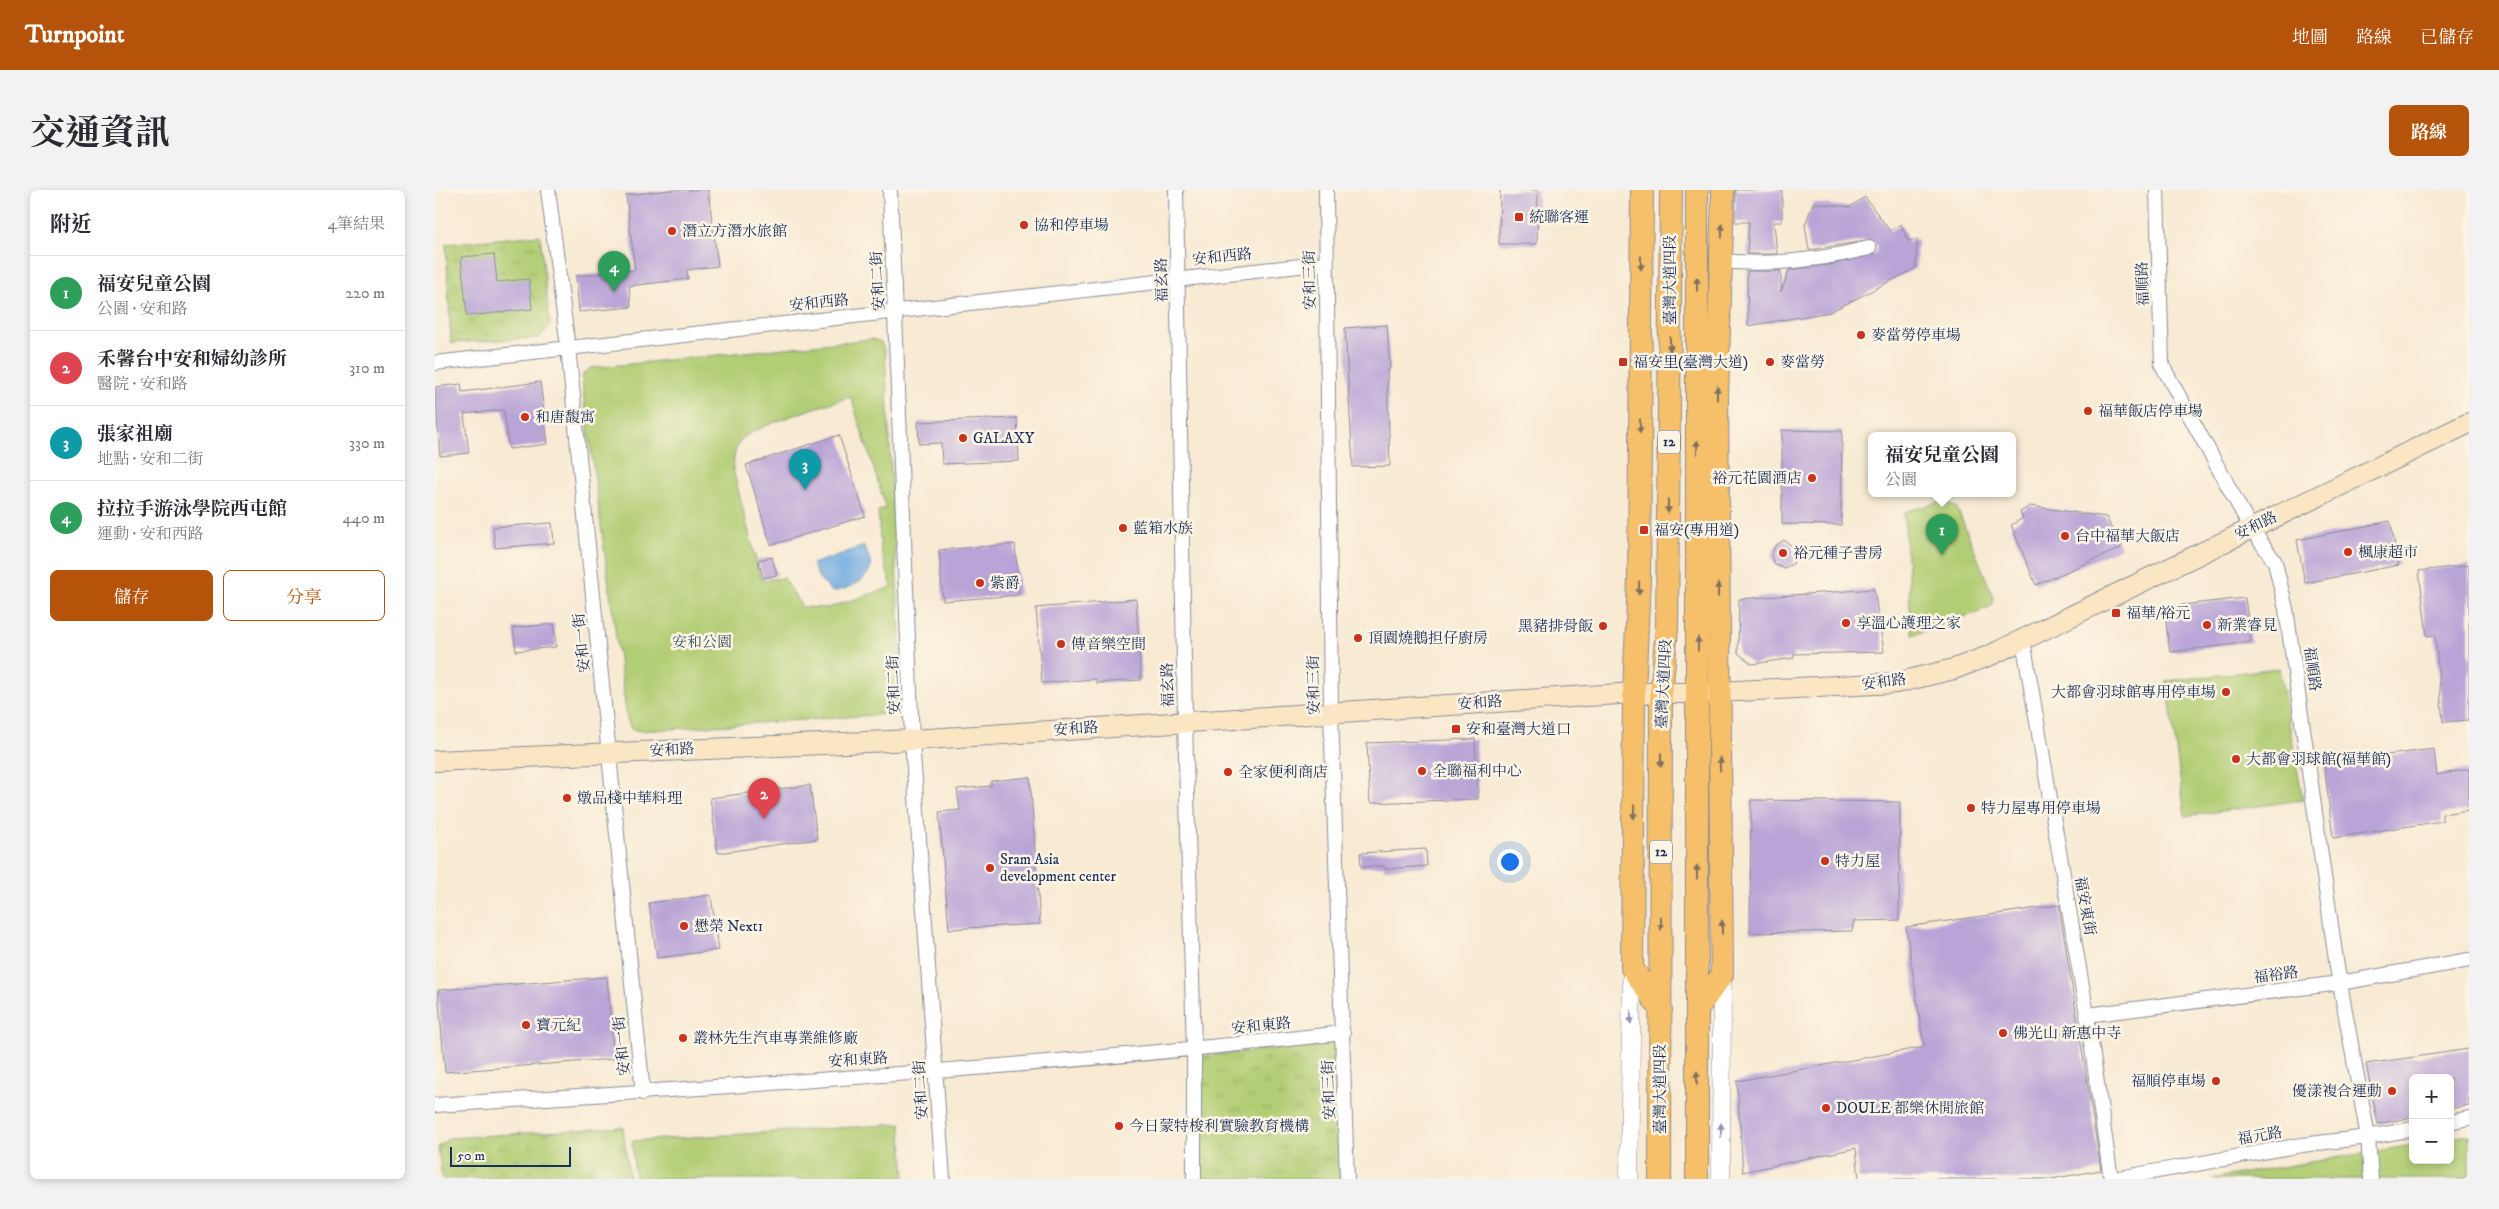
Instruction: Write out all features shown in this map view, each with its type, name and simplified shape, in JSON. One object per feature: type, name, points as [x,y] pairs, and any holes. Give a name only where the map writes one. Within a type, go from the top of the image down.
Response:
[{"type":"main road","name":"臺灣大道四段","points":[[1632,968],[1634,693],[1639,579],[1642,190]]},
{"type":"main road","name":"臺灣大道四段","points":[[1660,1179],[1661,694],[1667,628],[1671,190]]},
{"type":"main road","name":"臺灣大道四段","points":[[1697,190],[1708,692],[1722,975]]},
{"type":"main road","name":"臺灣大道四段","points":[[1697,1179],[1697,1009],[1723,190]]},
{"type":"main road","name":"安和路","points":[[435,761],[912,740],[1634,693],[1661,694],[1896,683],[1954,669],[2023,640],[2469,423]]},
{"type":"main road","points":[[1632,968],[1661,1010]]},
{"type":"main road","points":[[1697,1009],[1722,975]]},
{"type":"street","name":"安和一街","points":[[548,190],[568,347],[643,1093]]},
{"type":"street","name":"安和二街","points":[[889,190],[896,311],[912,740],[943,1179]]},
{"type":"street","name":"福玄路","points":[[1176,190],[1185,722],[1194,1050],[1194,1179]]},
{"type":"street","name":"安和三街","points":[[1326,190],[1331,713],[1347,1179]]},
{"type":"street","name":"福順路","points":[[2157,190],[2162,365],[2251,528],[2275,562],[2288,614],[2339,983],[2368,1137],[2371,1179]]},
{"type":"street","points":[[1721,261],[1743,263],[1825,259],[1869,248]]},
{"type":"street","name":"安和西路","points":[[435,363],[1178,278],[1326,263]]},
{"type":"street","name":"福安東街","points":[[2023,640],[2087,1015],[2112,1179]]},
{"type":"street","name":"福裕路","points":[[2087,1015],[2339,983],[2469,960]]},
{"type":"street","name":"臺灣大道四段","points":[[1629,1179],[1632,968]]},
{"type":"street","name":"臺灣大道四段","points":[[1721,1179],[1722,975]]},
{"type":"street","name":"安和東路","points":[[435,1105],[643,1093],[1194,1050],[1343,1033]]},
{"type":"street","points":[[2454,1121],[2469,1118]]},
{"type":"street","name":"福元路","points":[[2112,1179],[2302,1145],[2409,1130]]},
{"type":"green space","points":[[540,235],[550,325],[539,338],[451,343],[446,244]]},
{"type":"green space","name":"安和公園","points":[[872,339],[881,342],[885,352],[903,701],[901,710],[891,714],[640,731],[631,729],[627,719],[582,383],[583,374],[591,368]],"holes":[[[851,397],[886,508],[878,511],[881,552],[892,587],[828,608],[802,607],[784,578],[761,580],[733,470],[738,445],[743,438],[763,427],[811,409]]]},
{"type":"green space","points":[[1944,501],[1957,508],[1994,598],[1992,606],[1912,635],[1904,512]]},
{"type":"green space","name":"大都會羽球館(福華館)","points":[[2279,668],[2303,800],[2185,816],[2167,681]]},
{"type":"green space","points":[[1337,1041],[1341,1179],[1200,1179],[1199,1057]]},
{"type":"green space","points":[[901,1124],[905,1179],[635,1179],[632,1141]]},
{"type":"green space","points":[[623,1127],[629,1177],[442,1179],[438,1147],[449,1138]]},
{"type":"green space","points":[[2469,1135],[2469,1179],[2209,1179],[2409,1146],[2409,1164],[2454,1164],[2454,1137]]},
{"type":"water","points":[[864,546],[872,565],[869,571],[857,584],[832,592],[819,578],[812,564]]},
{"type":"building","name":"潛立方潛水旅館","points":[[670,190],[708,190],[718,266],[687,270],[688,279],[629,286],[631,307],[579,312],[576,276],[635,270],[626,195]]},
{"type":"building","name":"統聯客運","points":[[1500,190],[1538,190],[1537,244],[1499,244]]},
{"type":"building","points":[[1736,190],[1782,190],[1782,222],[1774,222],[1777,254],[1747,254],[1749,222],[1735,222]]},
{"type":"building","points":[[1865,197],[1890,231],[1901,224],[1908,241],[1917,239],[1916,268],[1830,312],[1748,326],[1747,271],[1781,271],[1781,292],[1789,270],[1834,264],[1875,254],[1877,246],[1871,240],[1809,250],[1805,225],[1813,203],[1850,207]]},
{"type":"building","points":[[494,254],[497,282],[529,279],[532,309],[467,316],[461,257]]},
{"type":"building","points":[[1387,325],[1390,369],[1387,370],[1390,466],[1353,467],[1345,328]]},
{"type":"building","name":"和唐馥寓","points":[[540,382],[548,444],[509,449],[504,410],[464,414],[469,453],[440,456],[435,387],[461,384],[462,392]]},
{"type":"building","points":[[1017,418],[1019,461],[942,464],[941,443],[919,444],[918,422]]},
{"type":"building","name":"裕元花園酒店","points":[[1782,430],[1842,431],[1841,525],[1782,524]]},
{"type":"building","points":[[839,435],[865,516],[771,545],[746,465]]},
{"type":"building","name":"台中福華大飯店","points":[[2030,506],[2106,517],[2121,548],[2036,585],[2011,525],[2023,518],[2020,512]]},
{"type":"building","name":"楓康超市","points":[[2390,521],[2399,565],[2305,583],[2297,540]]},
{"type":"building","points":[[552,523],[554,543],[495,548],[493,527]]},
{"type":"building","name":"裕元種子書房","points":[[1784,540],[1793,547],[1796,556],[1793,564],[1784,568],[1775,565],[1771,556],[1775,546]]},
{"type":"building","name":"紫爵","points":[[1015,544],[1019,595],[943,601],[939,550]]},
{"type":"building","points":[[772,557],[777,575],[763,578],[758,560]]},
{"type":"building","points":[[2469,565],[2469,720],[2443,722],[2435,635],[2427,636],[2419,571]]},
{"type":"building","points":[[1874,589],[1884,652],[1793,654],[1794,658],[1752,664],[1738,653],[1739,599]]},
{"type":"building","name":"新業睿見","points":[[2245,598],[2251,642],[2170,652],[2164,607]]},
{"type":"building","points":[[1136,599],[1141,680],[1096,683],[1096,679],[1042,683],[1036,608]]},
{"type":"building","points":[[554,624],[556,647],[516,651],[513,628]]},
{"type":"building","name":"全聯福利中心","points":[[1475,739],[1478,799],[1370,803],[1367,743]]},
{"type":"building","points":[[2434,749],[2437,775],[2469,769],[2469,810],[2442,814],[2442,821],[2333,838],[2324,763]]},
{"type":"building","name":"Sram Asia development center","points":[[1030,777],[1040,924],[949,929],[939,812],[960,810],[957,789],[991,786],[991,781]]},
{"type":"building","points":[[810,785],[817,839],[718,853],[710,798]]},
{"type":"building","name":"特力屋","points":[[1751,800],[1900,802],[1899,920],[1854,921],[1852,931],[1750,933]]},
{"type":"building","points":[[1426,849],[1427,866],[1384,869],[1384,866],[1361,867],[1360,853]]},
{"type":"building","name":"懋榮 Next1","points":[[711,895],[718,950],[657,958],[649,903]]},
{"type":"building","name":"佛光山 新惠中寺","points":[[2059,905],[2101,1170],[2051,1179],[1859,1179],[1856,1148],[1743,1172],[1737,1081],[1924,1047],[1906,927]]},
{"type":"building","name":"寶元紀","points":[[607,977],[614,1059],[445,1072],[438,990]]},
{"type":"building","name":"優漾複合運動","points":[[2469,1049],[2469,1105],[2454,1108],[2454,1074],[2409,1074],[2409,1118],[2378,1124],[2366,1064]]},
{"type":"place","name":"統聯客運","points":[[1519,217]]},
{"type":"place","name":"協和停車場","points":[[1024,225]]},
{"type":"place","name":"潛立方潛水旅館","points":[[672,231]]},
{"type":"place","name":"拉拉手游泳學院西屯館","points":[[614,292]]},
{"type":"place","name":"麥當勞停車場","points":[[1861,335]]},
{"type":"place","name":"福安里(臺灣大道)","points":[[1623,362]]},
{"type":"place","name":"麥當勞","points":[[1770,362]]},
{"type":"place","name":"福華飯店停車場","points":[[2088,411]]},
{"type":"place","name":"和唐馥寓","points":[[525,417]]},
{"type":"place","name":"GALAXY","points":[[963,438]]},
{"type":"place","name":"裕元花園酒店","points":[[1812,478]]},
{"type":"place","name":"張家祖廟","points":[[805,490]]},
{"type":"place","name":"藍箱水族","points":[[1123,528]]},
{"type":"place","name":"福安(專用道)","points":[[1644,530]]},
{"type":"place","name":"台中福華大飯店","points":[[2065,536]]},
{"type":"place","name":"楓康超市","points":[[2348,552]]},
{"type":"place","name":"裕元種子書房","points":[[1783,553]]},
{"type":"place","name":"福安兒童公園","points":[[1942,555]]},
{"type":"place","name":"紫爵","points":[[980,583]]},
{"type":"place","name":"福華/裕元","points":[[2116,613]]},
{"type":"place","name":"享溫心護理之家","points":[[1846,623]]},
{"type":"place","name":"新業睿見","points":[[2207,625]]},
{"type":"place","name":"黑豬排骨飯","points":[[1603,626]]},
{"type":"place","name":"頂園燒鵝担仔廚房","points":[[1358,638]]},
{"type":"place","name":"傳音樂空間","points":[[1061,644]]},
{"type":"place","name":"大都會羽球館專用停車場","points":[[2226,692]]},
{"type":"place","name":"安和臺灣大道口","points":[[1456,729]]},
{"type":"place","name":"大都會羽球館(福華館)","points":[[2236,759]]},
{"type":"place","name":"全聯福利中心","points":[[1422,771]]},
{"type":"place","name":"全家便利商店","points":[[1228,772]]},
{"type":"place","name":"燉品棧中華料理","points":[[567,798]]},
{"type":"place","name":"特力屋專用停車場","points":[[1971,808]]},
{"type":"place","name":"禾馨台中安和婦幼診所","points":[[764,819]]},
{"type":"place","name":"特力屋","points":[[1825,861]]},
{"type":"place","name":"Sram Asia development center","points":[[990,868]]},
{"type":"place","name":"懋榮 Next1","points":[[684,926]]},
{"type":"place","name":"寶元紀","points":[[526,1025]]},
{"type":"place","name":"佛光山 新惠中寺","points":[[2003,1033]]},
{"type":"place","name":"叢林先生汽車專業維修廠","points":[[683,1038]]},
{"type":"place","name":"福順停車場","points":[[2216,1081]]},
{"type":"place","name":"優漾複合運動","points":[[2392,1091]]},
{"type":"place","name":"DOULE 都樂休閒旅館","points":[[1826,1108]]},
{"type":"place","name":"今日蒙特梭利實驗教育機構","points":[[1119,1126]]}]
